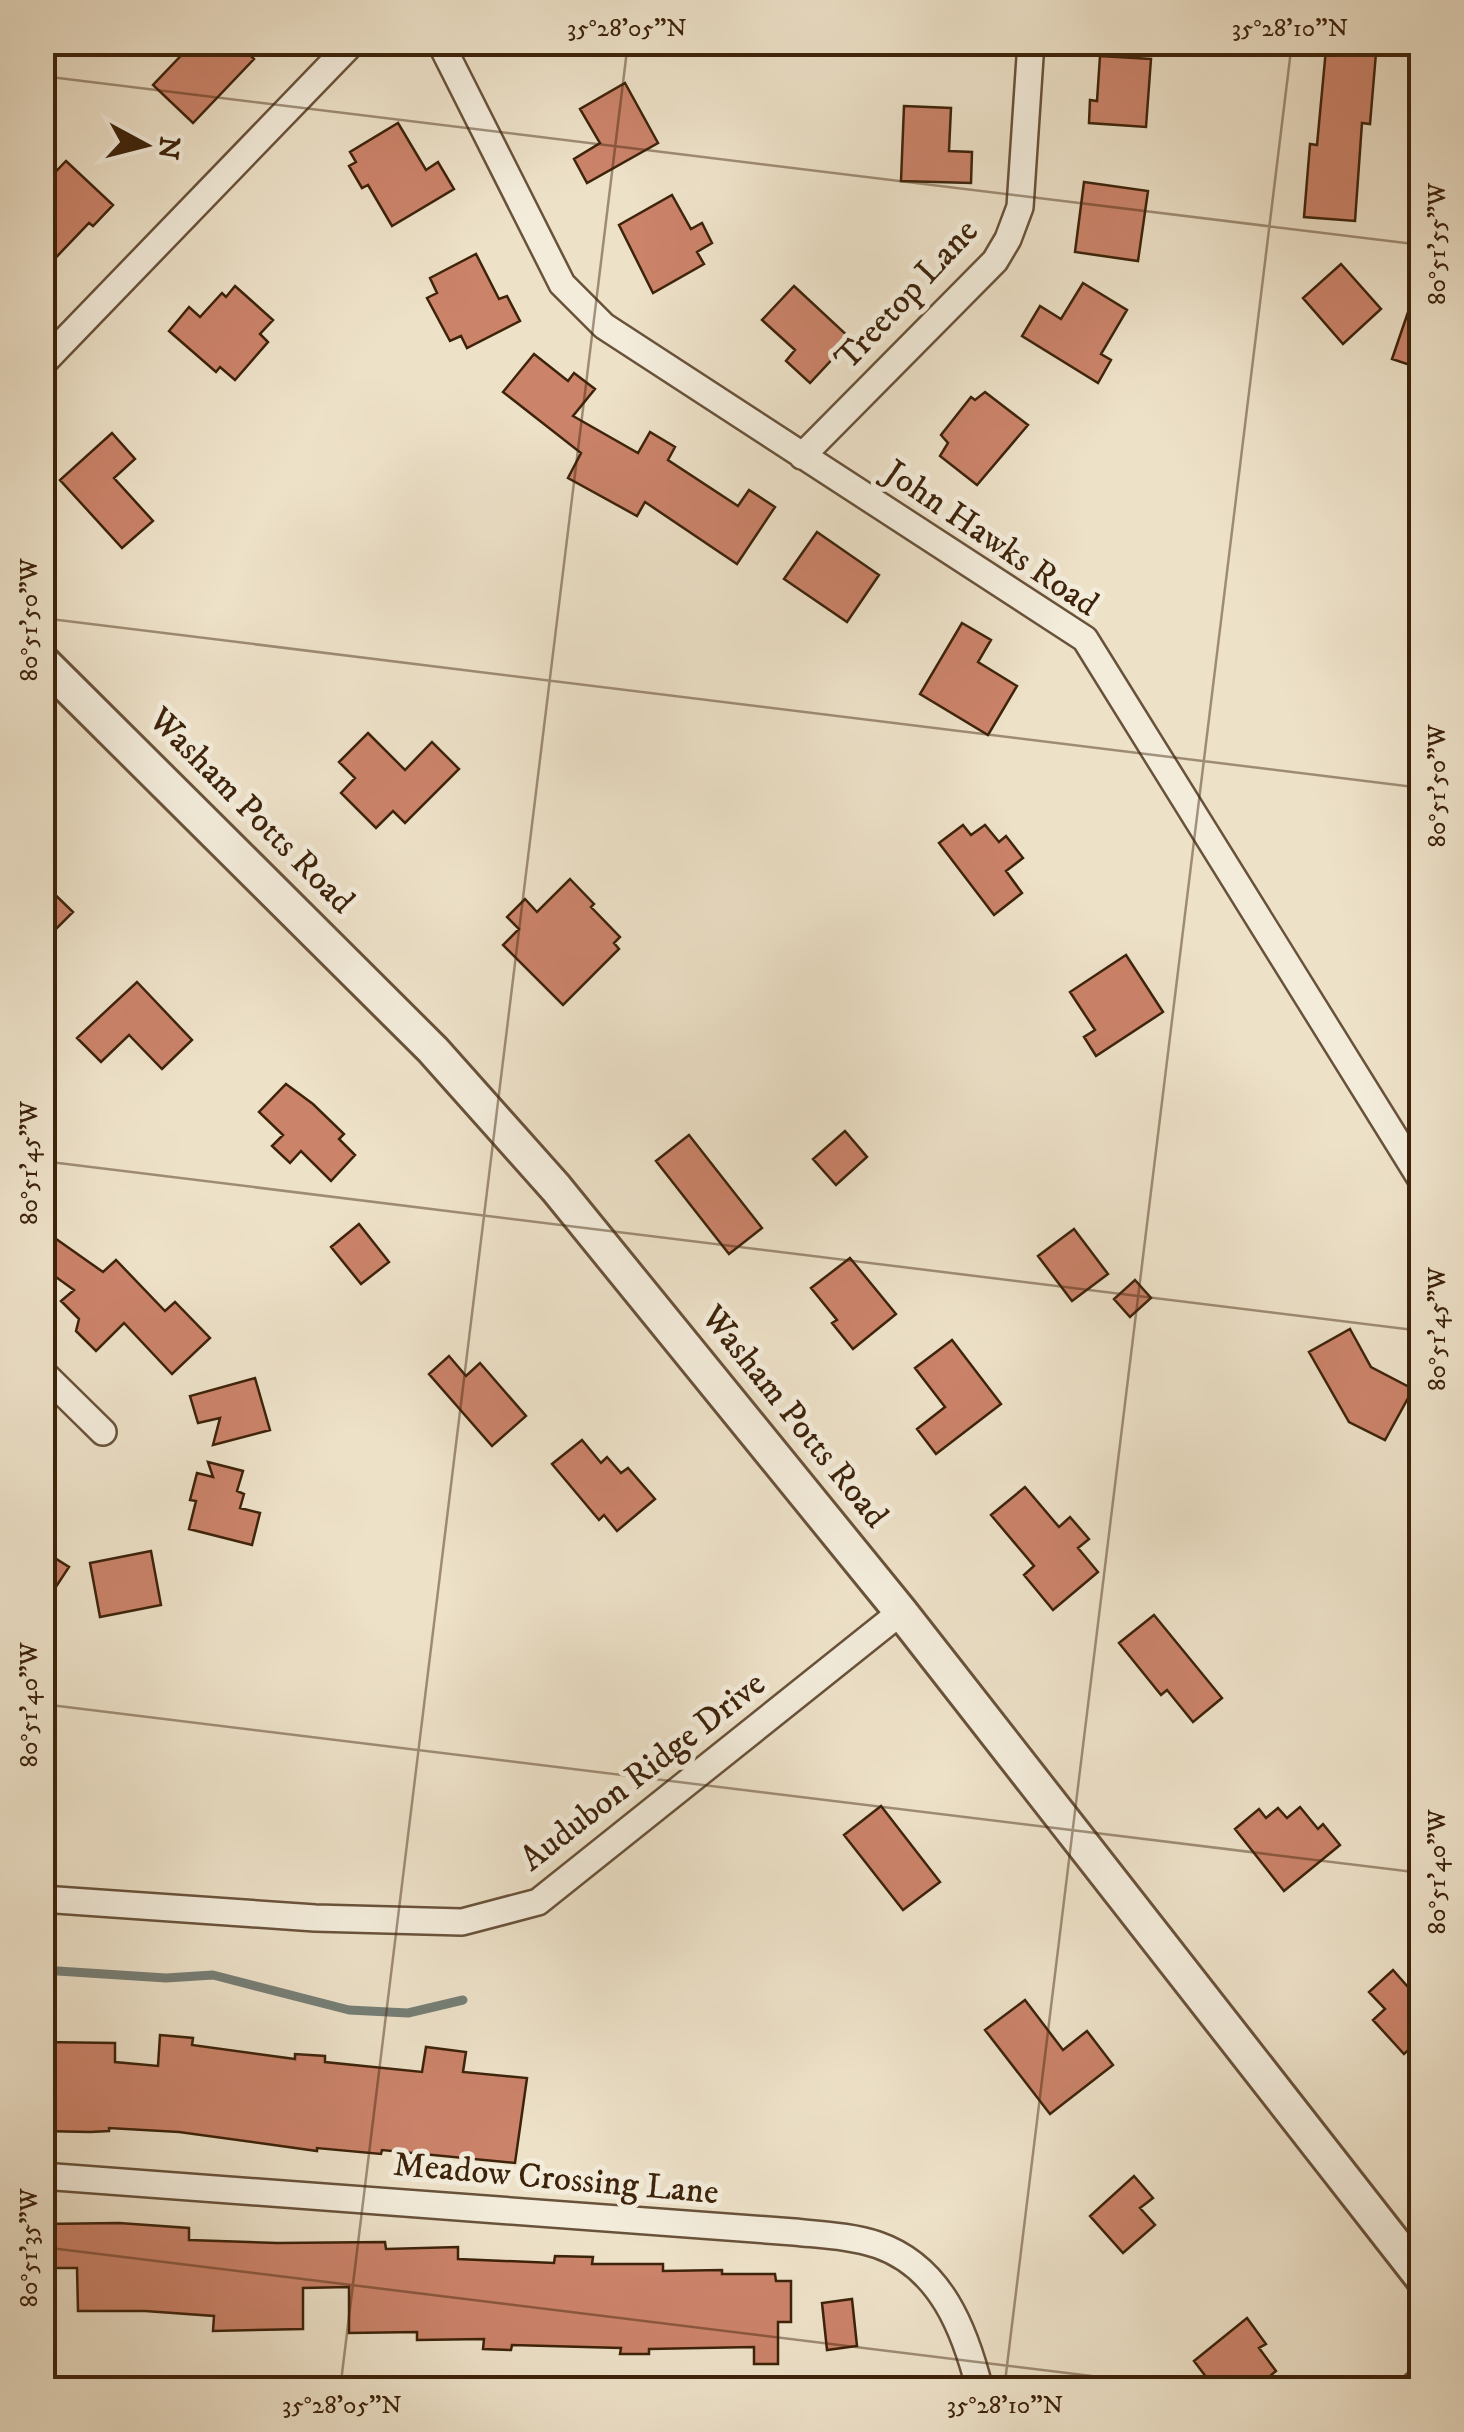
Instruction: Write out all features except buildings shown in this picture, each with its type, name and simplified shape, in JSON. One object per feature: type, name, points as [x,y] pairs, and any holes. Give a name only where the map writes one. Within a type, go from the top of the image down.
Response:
[{"type":"street","points":[[42,364],[353,42]]},
{"type":"street","name":"John Hawks Road","points":[[440,42],[562,284],[604,326],[1084,639],[1422,1180]]},
{"type":"street","name":"Treetop Lane","points":[[802,456],[996,261],[1020,207],[1030,42]]},
{"type":"street","name":"Washam Potts Road","points":[[42,661],[357,973],[491,1112],[556,1188],[901,1612],[1422,2278]]},
{"type":"street","points":[[42,1372],[103,1432]]},
{"type":"street","name":"Audubon Ridge Drive","points":[[42,1899],[315,1918],[462,1922],[538,1902],[901,1612]]},
{"type":"street","name":"Meadow Crossing Lane","points":[[42,2176],[794,2232],[879,2245],[907,2259],[950,2304],[963,2330],[980,2390]]},
{"type":"street","points":[[1409,2390],[1422,2379]]},
{"type":"waterway","points":[[42,1970],[166,1978],[213,1975],[349,2010],[408,2013],[463,2000]]}]
